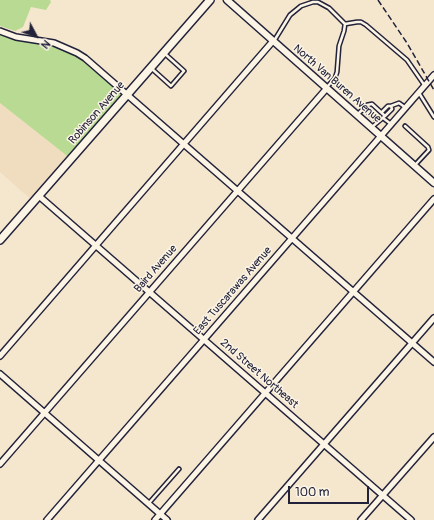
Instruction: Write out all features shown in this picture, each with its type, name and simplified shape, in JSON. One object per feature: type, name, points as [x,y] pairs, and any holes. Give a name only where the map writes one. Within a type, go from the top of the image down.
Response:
[{"type":"main road","name":"Robinson Avenue","points":[[0,240],[210,0]]},
{"type":"street","name":"North Van Buren Avenue","points":[[227,0],[434,183]]},
{"type":"street","points":[[0,31],[16,37],[54,44],[77,53],[128,94],[434,362]]},
{"type":"street","points":[[0,356],[273,41]]},
{"type":"street","name":"East Tuscarawas Avenue","points":[[48,520],[434,75]]},
{"type":"street","name":"Baird Avenue","points":[[0,464],[327,88]]},
{"type":"street","name":"2nd Street Northeast","points":[[39,196],[411,520]]},
{"type":"street","points":[[155,520],[434,199]]},
{"type":"street","points":[[258,520],[434,318]]},
{"type":"street","points":[[0,374],[167,520]]},
{"type":"street","points":[[361,520],[434,437]]},
{"type":"lane","points":[[273,41],[290,15],[301,6],[313,2],[318,2],[329,8],[345,24]]},
{"type":"lane","points":[[345,24],[361,22],[366,25],[407,60],[425,86]]},
{"type":"lane","points":[[327,88],[335,78],[339,46],[345,24]]},
{"type":"lane","points":[[151,68],[171,86],[184,71],[164,53]]},
{"type":"lane","points":[[418,93],[434,117]]},
{"type":"lane","points":[[382,112],[388,106],[399,103],[406,108]]},
{"type":"lane","points":[[357,115],[367,105],[372,104],[382,112],[384,117],[391,124]]},
{"type":"lane","points":[[372,128],[392,109],[391,106]]},
{"type":"lane","points":[[363,108],[378,121]]},
{"type":"lane","points":[[405,126],[428,147],[428,150],[414,166]]},
{"type":"lane","points":[[149,504],[179,469]]},
{"type":"shaded area","points":[[0,103],[71,159],[34,202],[0,172]]},
{"type":"green space","points":[[0,0],[50,0],[51,2],[46,10],[31,7],[23,27],[15,31],[0,26]]},
{"type":"green space","points":[[0,33],[40,40],[77,53],[128,94],[71,159],[0,103]]},
{"type":"railway","points":[[378,0],[407,43],[434,90]]}]
